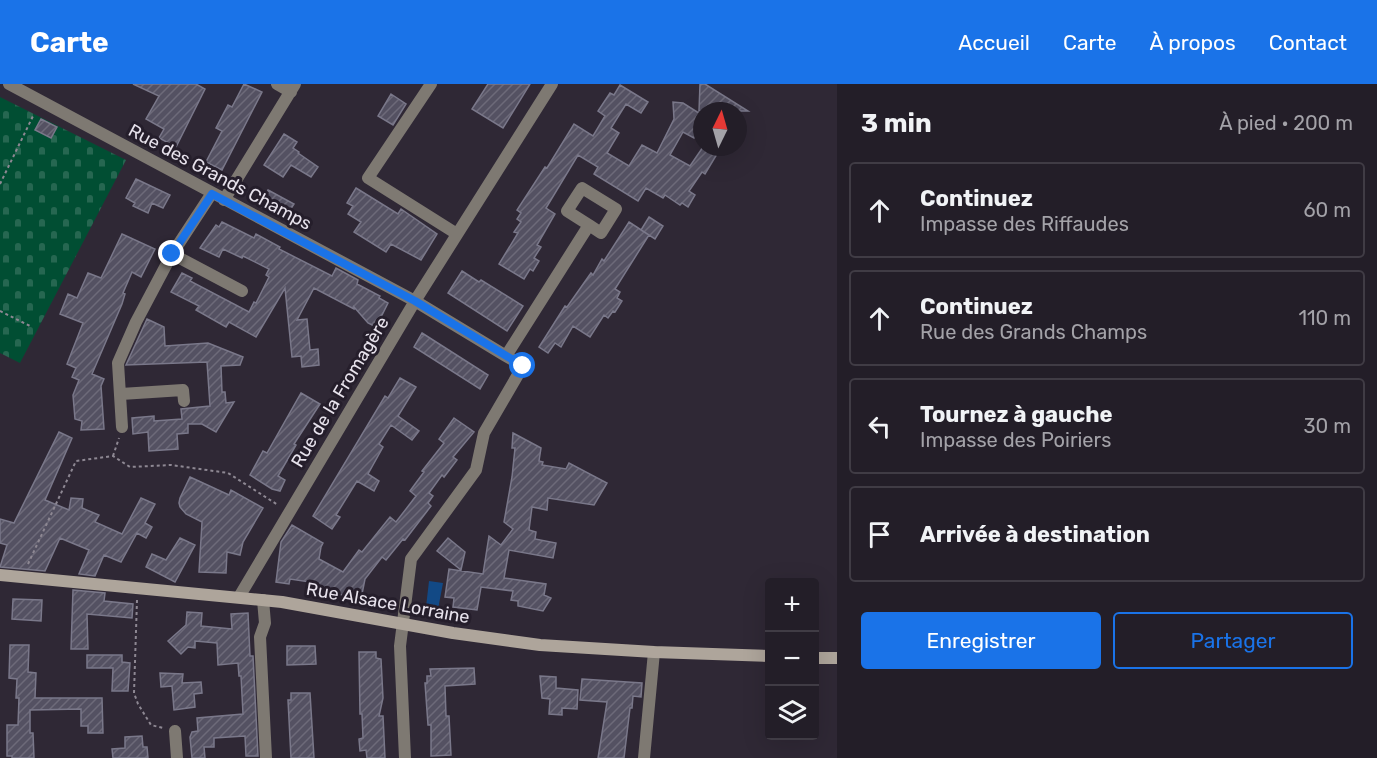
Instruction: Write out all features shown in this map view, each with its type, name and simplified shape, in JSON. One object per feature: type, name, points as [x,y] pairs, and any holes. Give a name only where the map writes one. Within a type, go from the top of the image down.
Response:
[{"type":"street","name":"Rue des Grands Champs","points":[[9,84],[415,301],[506,356]]},
{"type":"street","points":[[224,200],[293,88],[277,84]]},
{"type":"street","points":[[431,84],[368,178],[457,234]]},
{"type":"street","name":"Rue de la Fromagère","points":[[239,597],[415,301],[552,84]]},
{"type":"street","points":[[122,426],[118,363],[136,322],[172,254],[212,194]]},
{"type":"street","points":[[405,758],[400,646],[411,559],[476,470],[484,433],[523,366],[506,356],[589,225]]},
{"type":"street","points":[[172,254],[242,291]]},
{"type":"street","points":[[121,394],[183,390],[184,401]]},
{"type":"street","name":"Rue Alsace Lorraine","points":[[0,575],[239,597],[308,606],[463,635],[540,645],[765,656]]},
{"type":"street","points":[[262,600],[265,623],[260,636],[266,758]]},
{"type":"street","points":[[644,758],[654,652]]},
{"type":"street","points":[[819,658],[837,658]]},
{"type":"street","points":[[175,731],[177,758]]},
{"type":"path","points":[[0,184],[41,101]]},
{"type":"path","points":[[0,311],[32,327]]},
{"type":"path","points":[[113,456],[122,426]]},
{"type":"path","points":[[22,578],[76,461],[113,456],[130,467],[171,465],[228,473],[290,512]]},
{"type":"path","points":[[138,588],[134,693],[151,725],[175,731]]},
{"type":"green space","points":[[0,97],[126,160],[20,363],[0,353]]},
{"type":"water","points":[[429,581],[443,583],[440,609],[426,607]]},
{"type":"building","points":[[133,84],[196,84],[205,89],[176,147],[159,138],[164,129],[146,119],[159,96]]},
{"type":"building","points":[[244,84],[262,92],[222,170],[206,162],[222,131],[216,128],[228,105],[232,107]]},
{"type":"building","points":[[488,84],[530,84],[503,128],[472,109]]},
{"type":"building","points":[[700,84],[705,84],[734,102],[699,102]]},
{"type":"building","points":[[620,85],[648,102],[641,113],[626,104],[611,128],[619,133],[607,153],[629,166],[642,145],[657,153],[674,119],[673,102],[683,103],[693,109],[693,137],[683,132],[670,155],[690,166],[697,156],[716,156],[705,174],[702,172],[689,191],[695,195],[688,207],[682,203],[680,205],[665,195],[663,198],[646,188],[638,201],[594,174],[598,167],[578,155],[546,208],[555,214],[537,245],[541,247],[534,258],[539,261],[524,279],[499,264],[518,233],[514,232],[521,222],[517,219],[521,213],[517,210],[545,167],[547,168],[574,124],[593,136],[605,116],[598,111],[610,93],[614,95]]},
{"type":"building","points":[[391,94],[406,104],[393,125],[378,116]]},
{"type":"building","points":[[41,119],[57,127],[51,138],[35,130]]},
{"type":"building","points":[[284,134],[297,142],[293,148],[298,153],[318,167],[311,177],[291,165],[283,177],[264,165]]},
{"type":"building","points":[[136,179],[170,195],[163,208],[152,203],[148,213],[133,206],[135,203],[126,198]]},
{"type":"building","points":[[356,188],[398,214],[401,209],[437,234],[421,260],[391,244],[386,252],[354,232],[361,222],[348,214],[353,206],[347,203]]},
{"type":"building","points":[[268,190],[294,204],[284,219],[260,206]]},
{"type":"building","points":[[649,217],[663,226],[655,239],[641,230]]},
{"type":"building","points":[[222,222],[254,238],[256,234],[280,247],[279,249],[332,276],[336,268],[358,280],[357,284],[388,303],[376,327],[368,323],[354,307],[354,309],[314,288],[297,320],[307,319],[310,350],[318,349],[319,365],[302,367],[301,356],[292,357],[285,288],[256,337],[229,322],[226,327],[196,310],[199,306],[171,292],[182,273],[192,278],[190,281],[249,312],[269,277],[266,275],[269,269],[243,256],[242,258],[223,249],[219,257],[200,248],[216,225],[219,227]]},
{"type":"building","points":[[629,222],[649,235],[615,289],[620,292],[617,298],[622,301],[615,312],[613,311],[608,318],[604,315],[590,337],[573,326],[561,347],[555,343],[548,353],[539,347],[565,306],[567,307],[591,273],[593,275],[602,259],[604,261]]},
{"type":"building","points":[[122,234],[155,249],[141,277],[132,272],[123,293],[125,294],[122,304],[92,374],[104,379],[101,386],[104,429],[81,430],[82,421],[75,419],[73,395],[79,380],[72,377],[76,368],[67,364],[83,323],[60,314],[68,294],[77,298],[88,273],[101,278]]},
{"type":"building","points":[[462,271],[523,306],[507,331],[448,293]]},
{"type":"building","points":[[147,319],[164,327],[165,346],[208,343],[243,357],[240,365],[221,366],[222,392],[225,392],[226,403],[234,402],[216,432],[202,424],[188,424],[188,433],[177,434],[178,449],[149,451],[148,432],[133,434],[132,418],[154,416],[154,421],[182,419],[181,409],[210,406],[207,362],[126,365]]},
{"type":"building","points":[[422,333],[488,375],[480,389],[414,347]]},
{"type":"building","points":[[400,378],[416,387],[398,416],[419,431],[412,440],[391,425],[379,444],[383,447],[368,474],[379,481],[374,491],[357,481],[336,515],[340,517],[332,529],[313,516],[385,396],[388,398]]},
{"type":"building","points":[[301,393],[320,404],[294,444],[296,445],[278,476],[285,480],[280,491],[272,489],[250,475],[263,451],[267,453]]},
{"type":"building","points":[[454,418],[474,432],[453,457],[457,460],[429,493],[433,496],[428,503],[431,506],[405,540],[403,539],[386,560],[382,557],[365,579],[361,599],[314,589],[317,583],[290,579],[289,584],[276,582],[281,542],[292,525],[323,543],[319,559],[343,572],[359,550],[362,552],[390,517],[396,522],[416,496],[410,491],[444,443],[439,439]]},
{"type":"building","points":[[59,432],[72,438],[45,500],[69,510],[71,498],[83,499],[82,508],[99,515],[95,522],[122,534],[141,498],[155,504],[145,523],[152,527],[146,538],[137,533],[121,562],[104,555],[95,576],[79,574],[89,550],[60,538],[45,571],[0,567],[7,545],[0,543],[0,519],[14,523]]},
{"type":"building","points":[[513,433],[541,448],[539,461],[543,462],[542,465],[566,469],[569,463],[607,483],[594,505],[548,498],[547,510],[532,507],[529,530],[536,532],[535,539],[556,543],[553,558],[509,550],[504,578],[546,584],[544,595],[551,598],[543,611],[518,606],[518,601],[511,600],[513,591],[481,587],[477,610],[453,607],[454,598],[445,597],[449,569],[483,574],[489,536],[501,545],[513,529],[504,522],[515,448],[512,448]]},
{"type":"building","points":[[190,477],[229,495],[231,490],[263,508],[243,542],[240,555],[227,552],[226,573],[199,572],[202,522],[186,514],[179,503]]},
{"type":"building","points":[[180,538],[195,545],[175,582],[146,567],[152,554],[166,560]]},
{"type":"building","points":[[448,538],[465,552],[461,570],[437,551]]},
{"type":"building","points":[[73,590],[105,593],[104,601],[133,604],[132,618],[87,614],[88,649],[71,649]]},
{"type":"building","points":[[13,599],[42,600],[41,621],[12,619]]},
{"type":"building","points":[[187,612],[202,613],[201,626],[232,629],[231,614],[248,613],[250,656],[253,656],[258,756],[246,756],[245,736],[214,738],[214,747],[204,747],[205,758],[192,758],[190,737],[192,732],[198,731],[197,718],[243,714],[238,663],[218,665],[217,643],[195,641],[195,648],[188,647],[181,654],[168,641],[186,625]]},
{"type":"building","points":[[10,645],[29,645],[28,672],[36,673],[35,698],[102,698],[103,733],[88,733],[88,726],[81,726],[81,709],[30,710],[30,733],[33,733],[34,758],[7,756],[7,725],[18,725],[19,698],[16,698],[17,679],[9,678]]},
{"type":"building","points":[[287,646],[315,646],[316,664],[287,665]]},
{"type":"building","points":[[359,652],[376,652],[376,658],[381,659],[383,698],[379,716],[383,716],[385,758],[367,758],[366,750],[360,751],[359,739],[363,738],[362,714],[360,714]]},
{"type":"building","points":[[87,655],[122,655],[122,662],[130,663],[128,691],[112,691],[113,668],[87,668]]},
{"type":"building","points":[[474,668],[475,684],[445,686],[451,755],[431,756],[431,725],[428,725],[425,683],[427,683],[427,676],[431,676],[430,669]]},
{"type":"building","points":[[160,673],[183,674],[182,683],[201,682],[202,693],[194,694],[195,707],[174,710],[172,686],[161,687]]},
{"type":"building","points":[[540,676],[556,677],[556,688],[578,690],[577,709],[562,708],[562,715],[549,714],[550,699],[542,698]]},
{"type":"building","points":[[582,679],[642,683],[641,697],[633,696],[632,708],[630,708],[624,758],[598,758],[607,702],[580,700]]},
{"type":"building","points":[[291,693],[310,693],[314,758],[291,758],[288,700],[291,700]]},
{"type":"building","points":[[142,736],[143,747],[147,747],[148,758],[113,758],[112,749],[125,748],[125,737]]},
{"type":"route","points":[[172,254],[212,194],[415,301],[523,366]]}]
